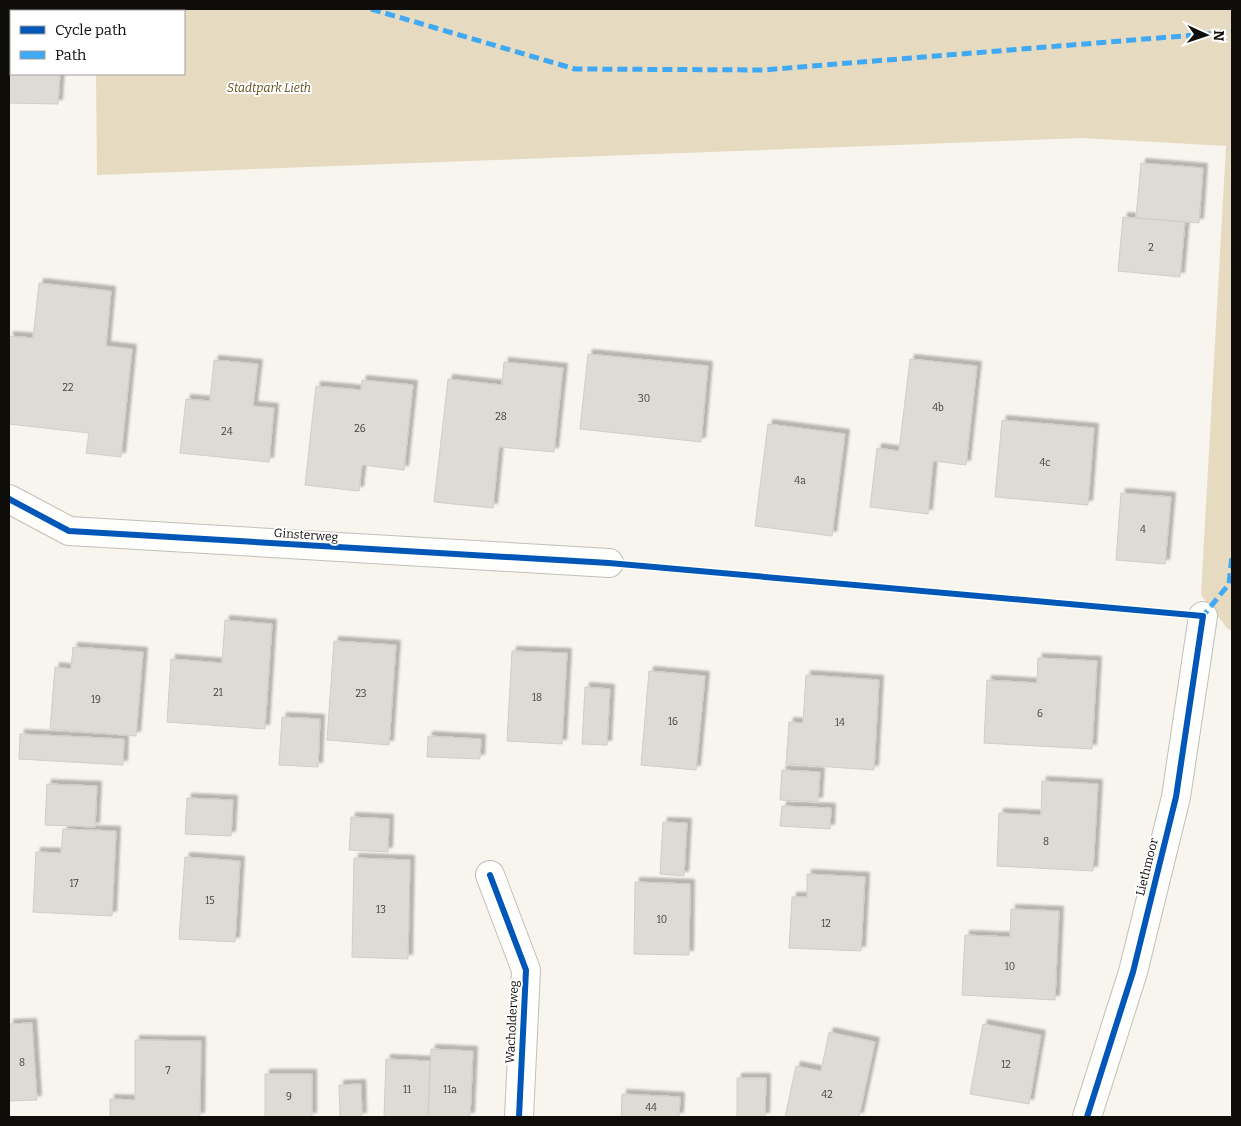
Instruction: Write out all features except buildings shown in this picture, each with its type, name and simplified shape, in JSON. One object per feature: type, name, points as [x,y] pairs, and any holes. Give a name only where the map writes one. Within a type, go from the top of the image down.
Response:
[{"type":"street","name":"Ginsterweg","points":[[9,499],[69,532],[609,563]]},
{"type":"street","name":"Liethmoor","points":[[1087,1117],[1133,972],[1176,797],[1203,616]]},
{"type":"street","name":"Wacholderweg","points":[[490,875],[526,970],[519,1117]]},
{"type":"green space","name":"Stadtpark Lieth","points":[[1232,9],[1232,631],[1228,629],[1201,595],[1226,146],[1082,138],[97,175],[96,75],[185,75],[185,10],[95,10]]},
{"type":"marked path","points":[[371,9],[575,69],[763,70],[1232,32]]},
{"type":"marked path","points":[[1200,616],[1203,616],[1229,584],[1232,556]]},
{"type":"cycle path","points":[[9,499],[69,531],[609,563],[1203,616],[1176,797],[1133,972],[1087,1117]]},
{"type":"cycle path","points":[[490,875],[526,970],[519,1117]]}]
